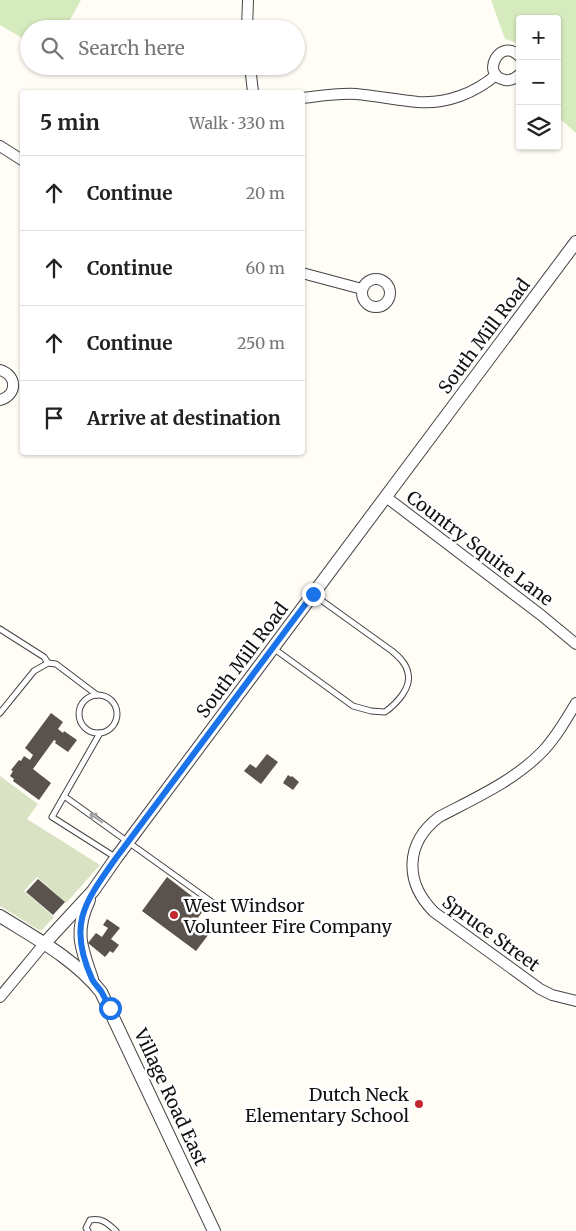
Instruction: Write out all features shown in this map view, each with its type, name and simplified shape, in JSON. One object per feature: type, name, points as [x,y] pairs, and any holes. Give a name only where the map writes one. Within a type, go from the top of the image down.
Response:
[{"type":"street","points":[[247,20],[248,0]]},
{"type":"street","points":[[516,54],[505,51],[494,59],[493,64],[493,69],[500,78],[508,80],[516,77]]},
{"type":"street","points":[[251,75],[253,90]]},
{"type":"street","points":[[305,98],[357,94],[432,102],[463,95],[496,75]]},
{"type":"street","points":[[0,146],[20,159]]},
{"type":"street","name":"South Mill Road","points":[[0,997],[44,944],[93,890],[576,242]]},
{"type":"street","points":[[305,275],[362,289]]},
{"type":"street","points":[[0,370],[9,374],[13,383],[8,397],[0,400]]},
{"type":"street","name":"Country Squire Lane","points":[[386,497],[541,615],[576,644]]},
{"type":"street","name":"Spruce Street","points":[[576,703],[543,751],[527,766],[510,779],[431,824],[416,844],[412,868],[419,894],[434,912],[540,989],[552,995],[576,1001]]},
{"type":"street","points":[[92,980],[82,950],[80,922],[93,890]]},
{"type":"street","name":"Village Road East","points":[[0,917],[76,966],[92,980],[101,992],[214,1231]]},
{"type":"lane","points":[[273,648],[353,706],[371,711],[385,712],[395,704],[406,688],[408,681],[409,674],[403,661],[313,594]]},
{"type":"lane","points":[[0,629],[44,657],[48,663]]},
{"type":"lane","points":[[0,713],[34,671],[48,663],[56,664],[97,695]]},
{"type":"lane","points":[[97,695],[110,699],[117,710],[117,716],[112,728],[106,732],[94,733],[84,727],[79,715],[82,704],[86,699],[97,695]]},
{"type":"lane","points":[[100,733],[52,817],[116,858]]},
{"type":"lane","points":[[64,796],[216,905]]},
{"type":"lane","points":[[88,1231],[86,1228],[90,1220],[98,1219],[116,1231]]},
{"type":"green space","points":[[0,0],[81,0],[70,20],[20,20],[20,37],[0,25]]},
{"type":"green space","points":[[491,0],[576,0],[576,133],[561,120],[561,15],[516,15],[516,43],[505,39]]},
{"type":"green space","points":[[0,776],[38,804],[27,819],[100,865],[66,903],[37,877],[24,891],[54,917],[42,930],[0,906]]},
{"type":"building","points":[[51,713],[63,722],[58,729],[77,740],[68,752],[55,743],[56,741],[54,740],[33,769],[51,783],[39,800],[13,781],[14,779],[10,776],[13,771],[11,770],[24,756],[30,760],[33,755],[25,748]]},
{"type":"building","points":[[267,754],[278,762],[261,784],[244,771],[250,764],[256,768]]},
{"type":"building","points":[[288,775],[299,782],[293,790],[283,783]]},
{"type":"building","name":"West Windsor Volunteer Fire Company","points":[[167,877],[206,907],[197,919],[212,930],[196,951],[142,911]]},
{"type":"building","points":[[38,879],[65,902],[53,915],[26,892]]},
{"type":"building","points":[[107,919],[120,928],[111,939],[119,945],[113,953],[110,951],[105,957],[88,943],[96,933],[102,937],[108,928],[103,925]]},
{"type":"place","name":"West Windsor Volunteer Fire Company","points":[[174,915]]},
{"type":"place","name":"Dutch Neck Elementary School","points":[[419,1104]]},
{"type":"route","points":[[110,1008],[92,980],[82,950],[80,922],[93,890],[313,594]]}]
